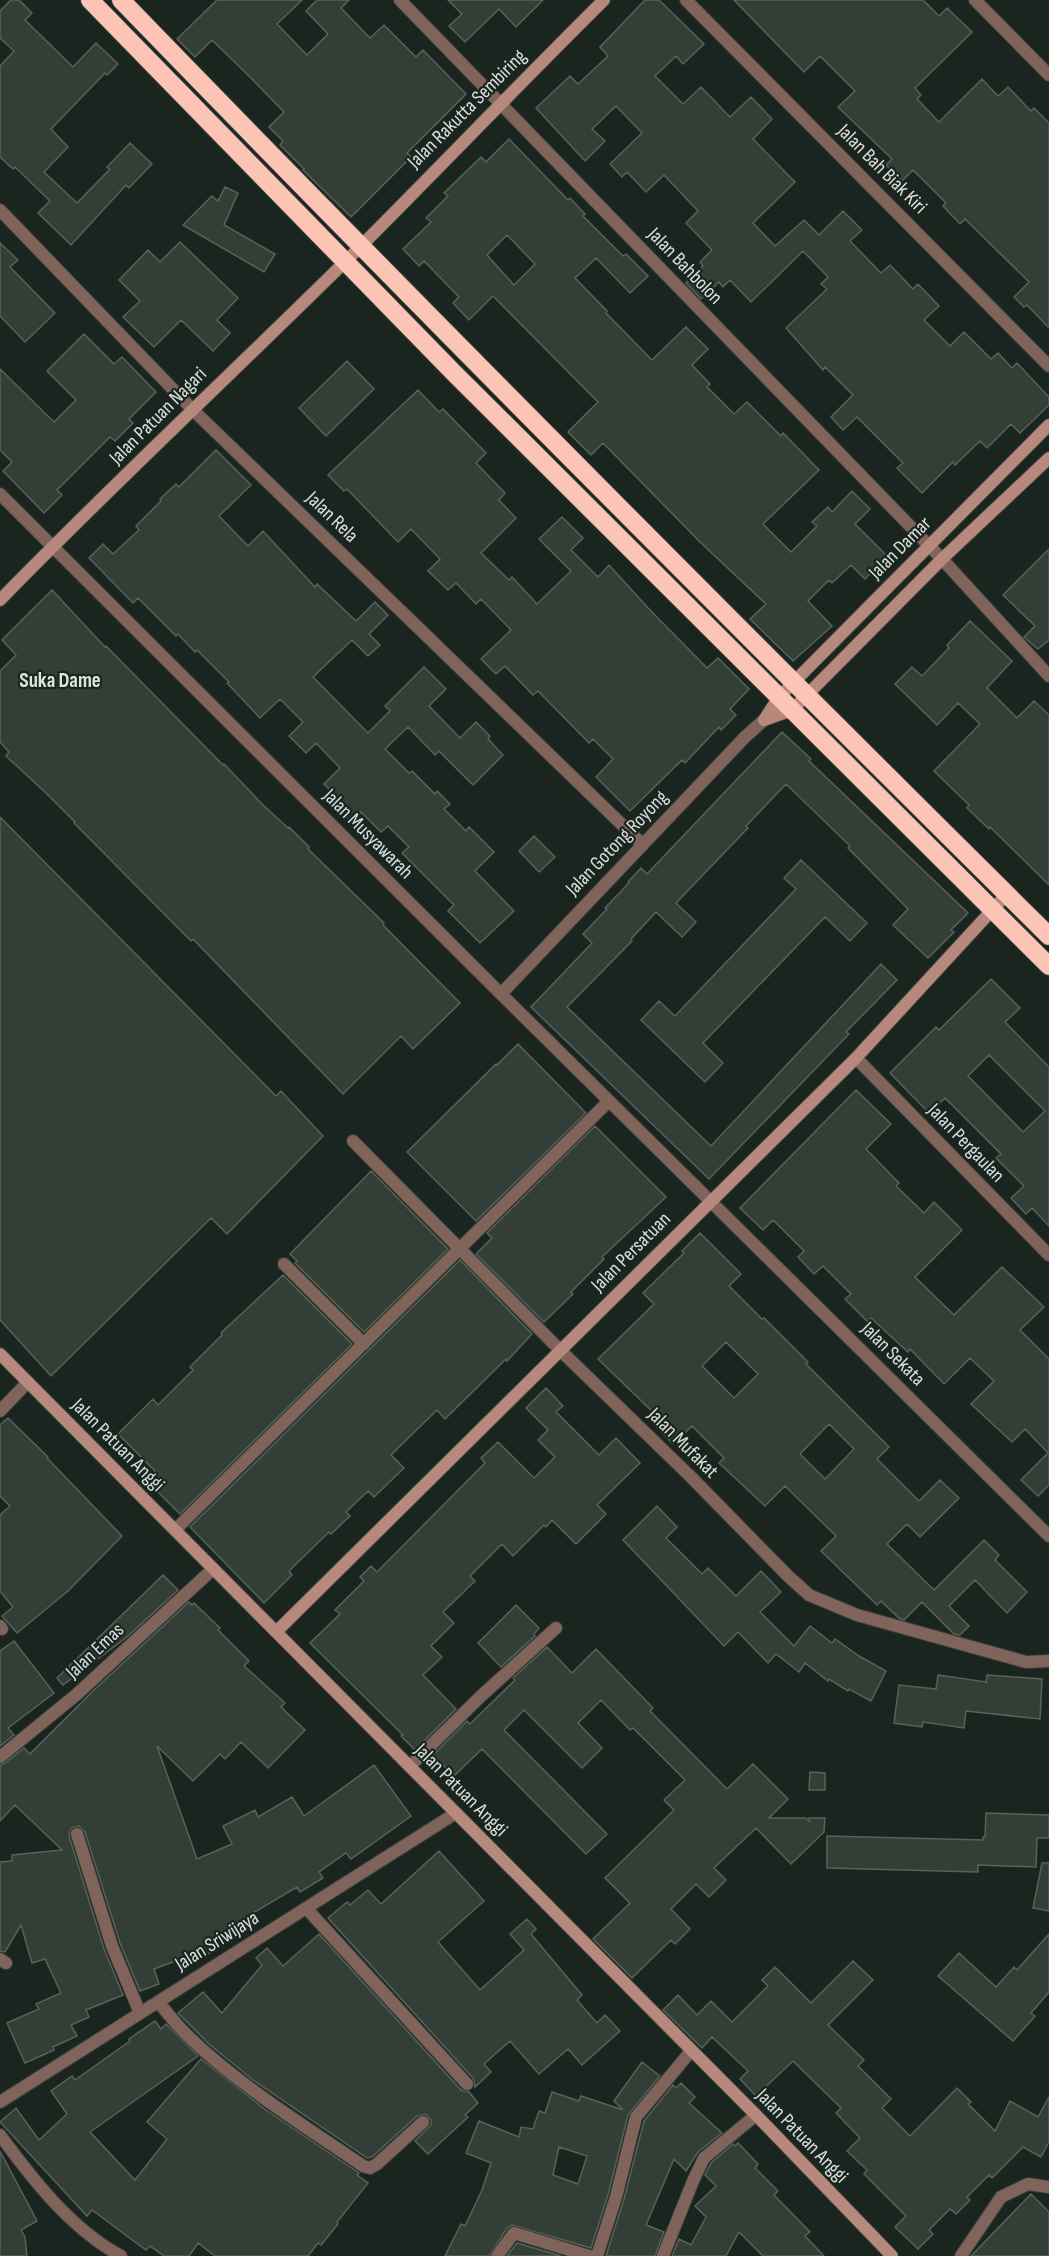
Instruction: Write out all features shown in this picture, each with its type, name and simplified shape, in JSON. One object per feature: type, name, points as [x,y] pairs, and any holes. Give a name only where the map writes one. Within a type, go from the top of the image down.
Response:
[{"type":"highway","points":[[90,0],[344,262],[1049,966]]},
{"type":"highway","points":[[121,0],[360,247],[1049,936]]},
{"type":"street","name":"Jalan Bahbolon","points":[[400,0],[942,559],[1049,675]]},
{"type":"street","name":"Jalan Rakutta Sembiring","points":[[344,262],[604,0]]},
{"type":"street","name":"Jalan Bah Biak Kiri","points":[[686,0],[1049,366]]},
{"type":"street","points":[[975,0],[1049,75]]},
{"type":"street","name":"Jalan Rela","points":[[0,210],[193,410],[643,845]]},
{"type":"street","name":"Jalan Patuan Nagari","points":[[0,600],[344,262]]},
{"type":"street","name":"Jalan Damar","points":[[785,704],[929,546],[1049,425]]},
{"type":"street","name":"Jalan Damar","points":[[785,704],[1049,458]]},
{"type":"street","name":"Jalan Musyawarah","points":[[0,494],[710,1201]]},
{"type":"street","name":"Jalan Gotong Royong","points":[[501,994],[745,737],[785,704]]},
{"type":"street","name":"Jalan Gotong Royong","points":[[764,720],[785,704]]},
{"type":"street","name":"Jalan Persatuan","points":[[276,1632],[856,1058],[995,910],[1007,894]]},
{"type":"street","name":"Jalan Pergaulan","points":[[856,1058],[1049,1255]]},
{"type":"street","points":[[175,1530],[609,1101]]},
{"type":"street","name":"Jalan Mufakat","points":[[353,1141],[560,1350],[809,1595],[857,1615],[1026,1662],[1049,1661]]},
{"type":"street","name":"Jalan Sekata","points":[[710,1201],[1049,1536]]},
{"type":"street","points":[[284,1264],[364,1344]]},
{"type":"street","name":"Jalan Patuan Anggi","points":[[0,1353],[756,2115],[892,2256]]},
{"type":"street","points":[[0,1411],[28,1382]]},
{"type":"street","name":"Jalan Emas","points":[[0,1757],[76,1695],[213,1569]]},
{"type":"street","points":[[410,1766],[480,1697],[556,1628]]},
{"type":"street","name":"Jalan Sriwijaya","points":[[0,2102],[456,1813]]},
{"type":"street","points":[[76,1834],[112,1946],[140,2013]]},
{"type":"street","points":[[306,1908],[467,2084]]},
{"type":"street","points":[[158,2002],[184,2032],[206,2052],[272,2103],[363,2166],[370,2168],[377,2164],[423,2122]]},
{"type":"street","points":[[597,2256],[616,2197],[636,2117],[691,2050]]},
{"type":"street","points":[[663,2256],[704,2158],[756,2115]]},
{"type":"street","points":[[0,2135],[47,2193],[75,2223],[102,2246],[121,2256]]},
{"type":"street","points":[[961,2256],[1001,2197],[1028,2184],[1049,2187]]},
{"type":"street","points":[[497,2256],[514,2233],[589,2256]]},
{"type":"building","points":[[11,0],[19,0],[32,13],[25,20],[73,67],[96,43],[118,64],[107,75],[105,73],[51,129],[68,147],[44,172],[77,203],[110,169],[107,167],[130,143],[152,164],[129,188],[126,185],[71,245],[38,213],[50,201],[15,167],[13,169],[0,157],[0,66],[14,51],[0,38],[0,11]]},
{"type":"building","points":[[217,0],[302,0],[277,24],[307,55],[328,34],[306,11],[317,0],[349,0],[341,8],[370,38],[384,25],[416,57],[423,50],[466,94],[407,153],[411,157],[351,217],[280,145],[283,141],[269,127],[284,112],[251,78],[212,40],[195,57],[177,39]]},
{"type":"building","points":[[448,0],[543,0],[516,27],[499,9],[465,42],[449,26],[462,14]]},
{"type":"building","points":[[645,0],[659,0],[704,44],[683,64],[676,56],[655,76],[683,104],[701,87],[730,117],[751,97],[772,119],[753,139],[795,182],[753,223],[775,246],[804,220],[819,235],[843,211],[862,230],[850,241],[881,273],[890,265],[913,289],[918,284],[939,306],[924,320],[950,346],[964,332],[991,359],[998,353],[1012,368],[1017,363],[1049,397],[1049,405],[1020,433],[1011,424],[987,448],[980,441],[955,465],[953,462],[922,493],[897,468],[903,463],[857,417],[843,430],[831,417],[853,395],[825,367],[823,370],[786,328],[827,289],[821,284],[828,277],[803,251],[751,302],[730,280],[723,287],[719,282],[701,299],[686,283],[703,266],[700,262],[712,250],[686,223],[698,211],[664,175],[646,192],[627,172],[622,177],[610,164],[642,133],[616,106],[592,129],[605,141],[585,161],[536,108],[570,76],[578,84],[608,56],[600,47]]},
{"type":"building","points":[[734,0],[923,0],[939,16],[947,8],[972,32],[915,88],[921,95],[917,99],[939,122],[982,79],[998,96],[1008,87],[1031,111],[1034,108],[1049,123],[1049,328],[1027,305],[1024,307],[1014,297],[1029,282],[965,219],[960,224],[943,206],[946,203],[913,170],[902,181],[886,165],[892,159],[838,107],[855,91],[820,56],[804,72]]},
{"type":"building","points":[[509,139],[568,200],[570,198],[585,214],[583,216],[623,256],[626,254],[648,276],[630,293],[596,258],[575,278],[652,360],[686,327],[708,349],[692,365],[710,384],[707,387],[734,414],[747,402],[781,436],[783,433],[819,470],[763,524],[791,552],[817,526],[812,522],[828,507],[832,512],[852,491],[870,509],[855,524],[887,556],[865,579],[851,565],[832,583],[829,580],[808,601],[832,626],[793,661],[750,619],[766,604],[700,542],[603,443],[591,455],[568,432],[598,402],[493,296],[469,320],[453,303],[459,297],[424,261],[419,266],[403,249],[431,222],[426,218],[448,196],[444,193],[481,157],[486,162]],"holes":[[[507,235],[535,264],[514,285],[487,255]]]},
{"type":"building","points":[[225,187],[238,193],[224,225],[275,254],[264,272],[183,225],[212,196],[218,201]]},
{"type":"building","points":[[180,242],[238,298],[217,320],[230,333],[213,351],[181,320],[154,347],[123,317],[140,301],[119,280],[148,250],[160,262]]},
{"type":"building","points":[[0,243],[18,260],[10,267],[55,313],[25,342],[0,316]]},
{"type":"building","points":[[84,334],[114,364],[122,357],[156,392],[129,419],[133,423],[115,441],[110,437],[57,490],[62,495],[44,513],[3,471],[12,462],[0,450],[0,369],[54,422],[76,400],[47,371]]},
{"type":"building","points":[[347,361],[374,389],[326,436],[299,408]]},
{"type":"building","points":[[418,390],[439,412],[443,409],[486,453],[476,463],[505,493],[499,500],[516,518],[481,553],[509,580],[512,577],[537,604],[571,571],[539,539],[562,517],[583,538],[571,550],[598,577],[609,565],[707,668],[718,658],[749,689],[730,709],[736,715],[721,730],[719,727],[685,763],[682,760],[630,811],[596,777],[613,759],[593,739],[589,743],[538,691],[533,695],[505,666],[496,674],[481,659],[511,630],[481,599],[476,604],[456,583],[448,590],[428,571],[440,559],[411,529],[398,542],[347,489],[344,491],[328,475]]},
{"type":"building","points":[[216,450],[251,485],[219,516],[248,546],[263,531],[315,587],[317,584],[356,621],[375,602],[388,615],[369,634],[380,645],[368,656],[352,640],[313,677],[368,733],[390,711],[385,706],[424,667],[446,689],[429,706],[460,738],[476,722],[490,736],[488,739],[503,755],[473,785],[439,751],[435,755],[408,727],[385,749],[435,794],[437,791],[450,804],[444,809],[466,831],[469,827],[494,852],[475,871],[514,911],[480,943],[448,911],[454,905],[402,853],[409,847],[388,826],[381,832],[361,812],[351,822],[335,805],[340,800],[324,784],[340,768],[316,743],[306,753],[289,736],[303,722],[280,699],[260,718],[197,650],[195,652],[178,634],[176,636],[138,598],[133,603],[89,558],[103,544],[113,554],[139,530],[136,526],[161,501],[160,499],[176,484],[179,487]]},
{"type":"building","points":[[1049,549],[1049,640],[1038,649],[1024,637],[1035,626],[1003,595]]},
{"type":"building","points":[[52,590],[105,647],[262,804],[309,847],[308,849],[384,923],[383,925],[460,1003],[413,1049],[401,1036],[343,1094],[193,939],[191,941],[47,794],[6,756],[9,752],[0,742],[0,671],[16,655],[2,640]]},
{"type":"building","points":[[970,621],[1012,661],[987,688],[1017,718],[1034,701],[1049,715],[1049,885],[990,827],[989,829],[967,808],[969,805],[934,771],[980,724],[958,703],[937,725],[895,684],[912,667],[922,676],[949,648],[947,645]]},
{"type":"building","points":[[782,732],[811,759],[809,761],[968,913],[951,930],[954,932],[928,958],[893,925],[908,909],[848,848],[850,846],[786,784],[746,826],[748,828],[676,903],[696,922],[682,937],[656,912],[631,939],[632,941],[567,1007],[711,1146],[881,964],[897,980],[846,1032],[849,1034],[709,1179],[531,1007],[592,943],[583,934],[628,882],[641,868],[647,874]]},
{"type":"building","points":[[0,817],[276,1096],[281,1091],[323,1136],[227,1234],[211,1218],[51,1376],[0,1320]]},
{"type":"building","points":[[534,836],[555,857],[539,872],[519,851]]},
{"type":"building","points":[[801,860],[867,923],[850,941],[825,917],[703,1043],[723,1063],[705,1082],[641,1020],[659,1001],[675,1016],[796,889],[784,878]]},
{"type":"building","points":[[991,979],[1020,1008],[1005,1022],[1049,1067],[1049,1226],[1032,1208],[1026,1214],[1011,1198],[1024,1186],[996,1158],[1001,1154],[945,1098],[929,1113],[890,1073],[936,1027],[939,1030]],"holes":[[[989,1055],[1045,1111],[1023,1132],[968,1076]]]},
{"type":"building","points":[[518,1044],[586,1113],[476,1221],[407,1152]]},
{"type":"building","points":[[856,1090],[891,1124],[866,1149],[899,1183],[896,1186],[924,1213],[934,1202],[962,1230],[915,1277],[954,1315],[1002,1267],[1044,1307],[1020,1330],[1049,1359],[1049,1485],[1038,1496],[1021,1480],[1048,1453],[1025,1429],[1012,1442],[971,1404],[994,1381],[970,1358],[944,1384],[910,1349],[908,1352],[871,1318],[868,1322],[845,1299],[851,1294],[823,1266],[814,1274],[798,1257],[804,1251],[773,1220],[763,1230],[740,1208]]},
{"type":"building","points":[[595,1126],[666,1197],[602,1257],[604,1259],[571,1292],[573,1294],[544,1322],[476,1254],[492,1238],[487,1233]]},
{"type":"building","points":[[371,1171],[448,1249],[364,1332],[295,1263],[297,1261],[290,1254]]},
{"type":"building","points":[[700,1233],[741,1274],[729,1286],[808,1362],[806,1364],[889,1447],[877,1459],[919,1501],[940,1480],[959,1498],[920,1537],[907,1524],[887,1544],[934,1590],[984,1540],[999,1555],[995,1560],[1027,1592],[1007,1613],[975,1580],[949,1606],[969,1626],[960,1635],[954,1634],[922,1602],[904,1620],[899,1618],[881,1601],[877,1605],[821,1551],[836,1536],[785,1486],[765,1506],[719,1463],[724,1458],[692,1426],[673,1444],[655,1425],[661,1420],[598,1359],[654,1304],[643,1293],[684,1253],[682,1251]],"holes":[[[726,1342],[758,1374],[734,1398],[702,1366]],[[829,1424],[854,1449],[825,1479],[800,1454]]]},
{"type":"building","points":[[460,1260],[532,1334],[507,1361],[506,1359],[445,1419],[437,1410],[391,1455],[404,1468],[374,1497],[368,1491],[346,1512],[350,1516],[331,1534],[329,1532],[289,1571],[292,1575],[264,1603],[190,1527]]},
{"type":"building","points":[[283,1275],[352,1344],[180,1514],[146,1480],[155,1471],[118,1434],[153,1399],[158,1405],[193,1370],[190,1367],[222,1335],[221,1333]]},
{"type":"building","points":[[546,1388],[563,1406],[556,1412],[599,1455],[616,1438],[640,1463],[597,1505],[606,1514],[576,1544],[552,1520],[513,1556],[502,1544],[470,1576],[475,1581],[443,1612],[454,1623],[431,1646],[442,1657],[423,1675],[456,1709],[415,1750],[401,1736],[403,1735],[310,1643],[340,1614],[335,1610],[364,1581],[360,1577],[371,1566],[377,1572],[485,1463],[481,1458],[498,1442],[534,1478],[555,1457],[538,1440],[548,1430],[526,1408]]},
{"type":"building","points":[[8,1418],[122,1536],[68,1591],[17,1633],[2,1616],[13,1607],[0,1591],[0,1515],[10,1506],[0,1496],[0,1425]]},
{"type":"building","points":[[657,1506],[677,1527],[666,1538],[702,1574],[708,1568],[736,1596],[761,1571],[781,1592],[760,1612],[794,1646],[810,1626],[832,1643],[835,1639],[886,1671],[871,1701],[849,1689],[848,1691],[829,1679],[828,1681],[805,1663],[799,1672],[776,1654],[768,1663],[738,1632],[724,1646],[623,1540]]},
{"type":"building","points":[[163,1575],[178,1590],[127,1637],[63,1685],[57,1678]]},
{"type":"building","points":[[189,1602],[192,1605],[194,1603],[220,1628],[218,1630],[249,1661],[244,1666],[285,1703],[281,1707],[305,1730],[268,1768],[241,1742],[225,1759],[220,1754],[193,1781],[157,1746],[197,1859],[232,1844],[223,1826],[255,1810],[258,1817],[292,1797],[304,1816],[374,1765],[411,1816],[351,1859],[346,1853],[319,1872],[323,1878],[300,1892],[297,1887],[253,1913],[257,1920],[209,1945],[212,1952],[189,1962],[186,1957],[154,1969],[159,1984],[140,1991],[120,1943],[85,1832],[79,1826],[71,1828],[69,1836],[104,1949],[123,1995],[86,2010],[89,2017],[71,2025],[77,2036],[53,2047],[54,2050],[25,2063],[7,2023],[39,2009],[36,2004],[61,1993],[45,1959],[32,1963],[21,1925],[5,1952],[0,1951],[0,1862],[12,1861],[12,1855],[62,1850],[15,1805],[0,1821],[0,1765],[24,1748],[30,1754],[94,1690]]},
{"type":"building","points":[[516,1605],[539,1628],[535,1636],[501,1667],[478,1643]]},
{"type":"building","points":[[14,1641],[54,1693],[8,1728],[14,1735],[0,1746],[0,1651]]},
{"type":"building","points":[[547,1647],[572,1673],[596,1649],[653,1708],[650,1711],[727,1789],[753,1764],[788,1799],[769,1818],[806,1818],[809,1821],[809,1818],[825,1818],[824,1832],[791,1864],[756,1828],[714,1868],[726,1880],[709,1897],[696,1884],[671,1909],[690,1929],[675,1944],[671,1940],[632,1978],[593,1939],[630,1903],[605,1878],[674,1810],[664,1800],[685,1780],[601,1700],[578,1723],[602,1748],[582,1768],[524,1710],[504,1730],[607,1834],[586,1854],[482,1749],[454,1776],[433,1755],[467,1721],[470,1724],[515,1680],[513,1678]]},
{"type":"building","points":[[938,1675],[986,1682],[987,1675],[1042,1679],[1040,1719],[966,1711],[964,1728],[923,1722],[922,1727],[894,1723],[899,1685],[936,1689]]},
{"type":"building","points":[[810,1772],[825,1773],[825,1790],[809,1790]]},
{"type":"building","points":[[986,1813],[1049,1815],[1049,1838],[1037,1838],[1036,1867],[978,1865],[978,1872],[827,1868],[827,1836],[983,1840]]},
{"type":"building","points":[[439,1851],[484,1901],[438,1942],[480,1990],[524,1950],[510,1934],[527,1919],[536,1929],[531,1934],[582,1995],[577,2000],[597,2023],[605,2015],[620,2031],[582,2065],[568,2049],[539,2074],[510,2041],[484,2064],[491,2072],[475,2087],[473,2078],[328,1918],[347,1902],[350,1905],[368,1890],[381,1904]]},
{"type":"building","points":[[1042,1863],[1049,1863],[1049,1911],[1033,1908]]},
{"type":"building","points":[[319,1934],[461,2090],[469,2092],[478,2103],[465,2115],[468,2117],[428,2154],[415,2141],[431,2125],[431,2120],[426,2114],[417,2116],[372,2157],[367,2158],[253,2080],[210,2045],[178,2013],[203,1992],[222,2013],[262,1965],[256,1958],[267,1948],[283,1966]]},
{"type":"building","points":[[1049,1934],[1049,1992],[1031,2013],[1035,2016],[1013,2041],[938,1976],[959,1953],[996,1987],[1014,1967],[1017,1970]]},
{"type":"building","points":[[853,1961],[873,1980],[828,2025],[864,2060],[858,2066],[891,2099],[882,2108],[910,2136],[957,2088],[971,2102],[968,2104],[995,2131],[1010,2101],[1038,2117],[1049,2097],[1049,2142],[1041,2157],[1023,2147],[992,2178],[989,2175],[967,2197],[970,2200],[956,2214],[950,2209],[929,2230],[933,2234],[918,2249],[895,2227],[906,2216],[864,2174],[867,2170],[847,2151],[860,2138],[836,2113],[841,2108],[793,2061],[756,2096],[740,2079],[748,2071],[712,2037],[702,2048],[663,2010],[678,1995],[697,2015],[711,2001],[732,2022],[768,1986],[762,1980],[775,1967],[811,2003]]},
{"type":"building","points":[[155,2021],[161,2029],[166,2024],[198,2056],[90,2132],[135,2180],[167,2139],[147,2122],[201,2059],[266,2110],[359,2173],[357,2175],[368,2183],[321,2245],[318,2243],[308,2256],[215,2256],[198,2243],[189,2256],[164,2256],[150,2246],[146,2250],[92,2210],[87,2216],[0,2122],[16,2108],[39,2140],[67,2114],[51,2091],[72,2076],[75,2080]]},
{"type":"building","points":[[642,2062],[660,2076],[628,2115],[608,2195],[591,2248],[512,2225],[507,2228],[489,2256],[445,2256],[461,2224],[465,2226],[482,2190],[491,2163],[466,2153],[479,2121],[519,2137],[521,2127],[533,2129],[539,2111],[545,2113],[552,2092],[579,2101],[581,2096],[623,2110],[614,2101]],"holes":[[[559,2147],[587,2156],[578,2184],[553,2175]]]},
{"type":"building","points":[[681,2083],[695,2097],[689,2103],[722,2133],[698,2152],[686,2171],[674,2159],[646,2225],[664,2232],[655,2256],[606,2256],[624,2199],[644,2121],[673,2085],[676,2088]]},
{"type":"building","points":[[738,2143],[758,2164],[755,2168],[778,2191],[774,2195],[810,2232],[805,2236],[824,2256],[763,2256],[739,2232],[726,2256],[672,2256],[679,2239],[691,2245],[706,2217],[695,2206],[716,2186],[705,2175],[711,2163],[733,2144],[735,2146]]},
{"type":"building","points":[[0,2151],[37,2221],[21,2230],[25,2237],[27,2256],[0,2256]]},
{"type":"building","points":[[1031,2194],[1049,2212],[1049,2256],[971,2256]]},
{"type":"building","points":[[517,2243],[561,2256],[507,2256]]},
{"type":"district","name":"Suka Dame","points":[[60,680]]}]
